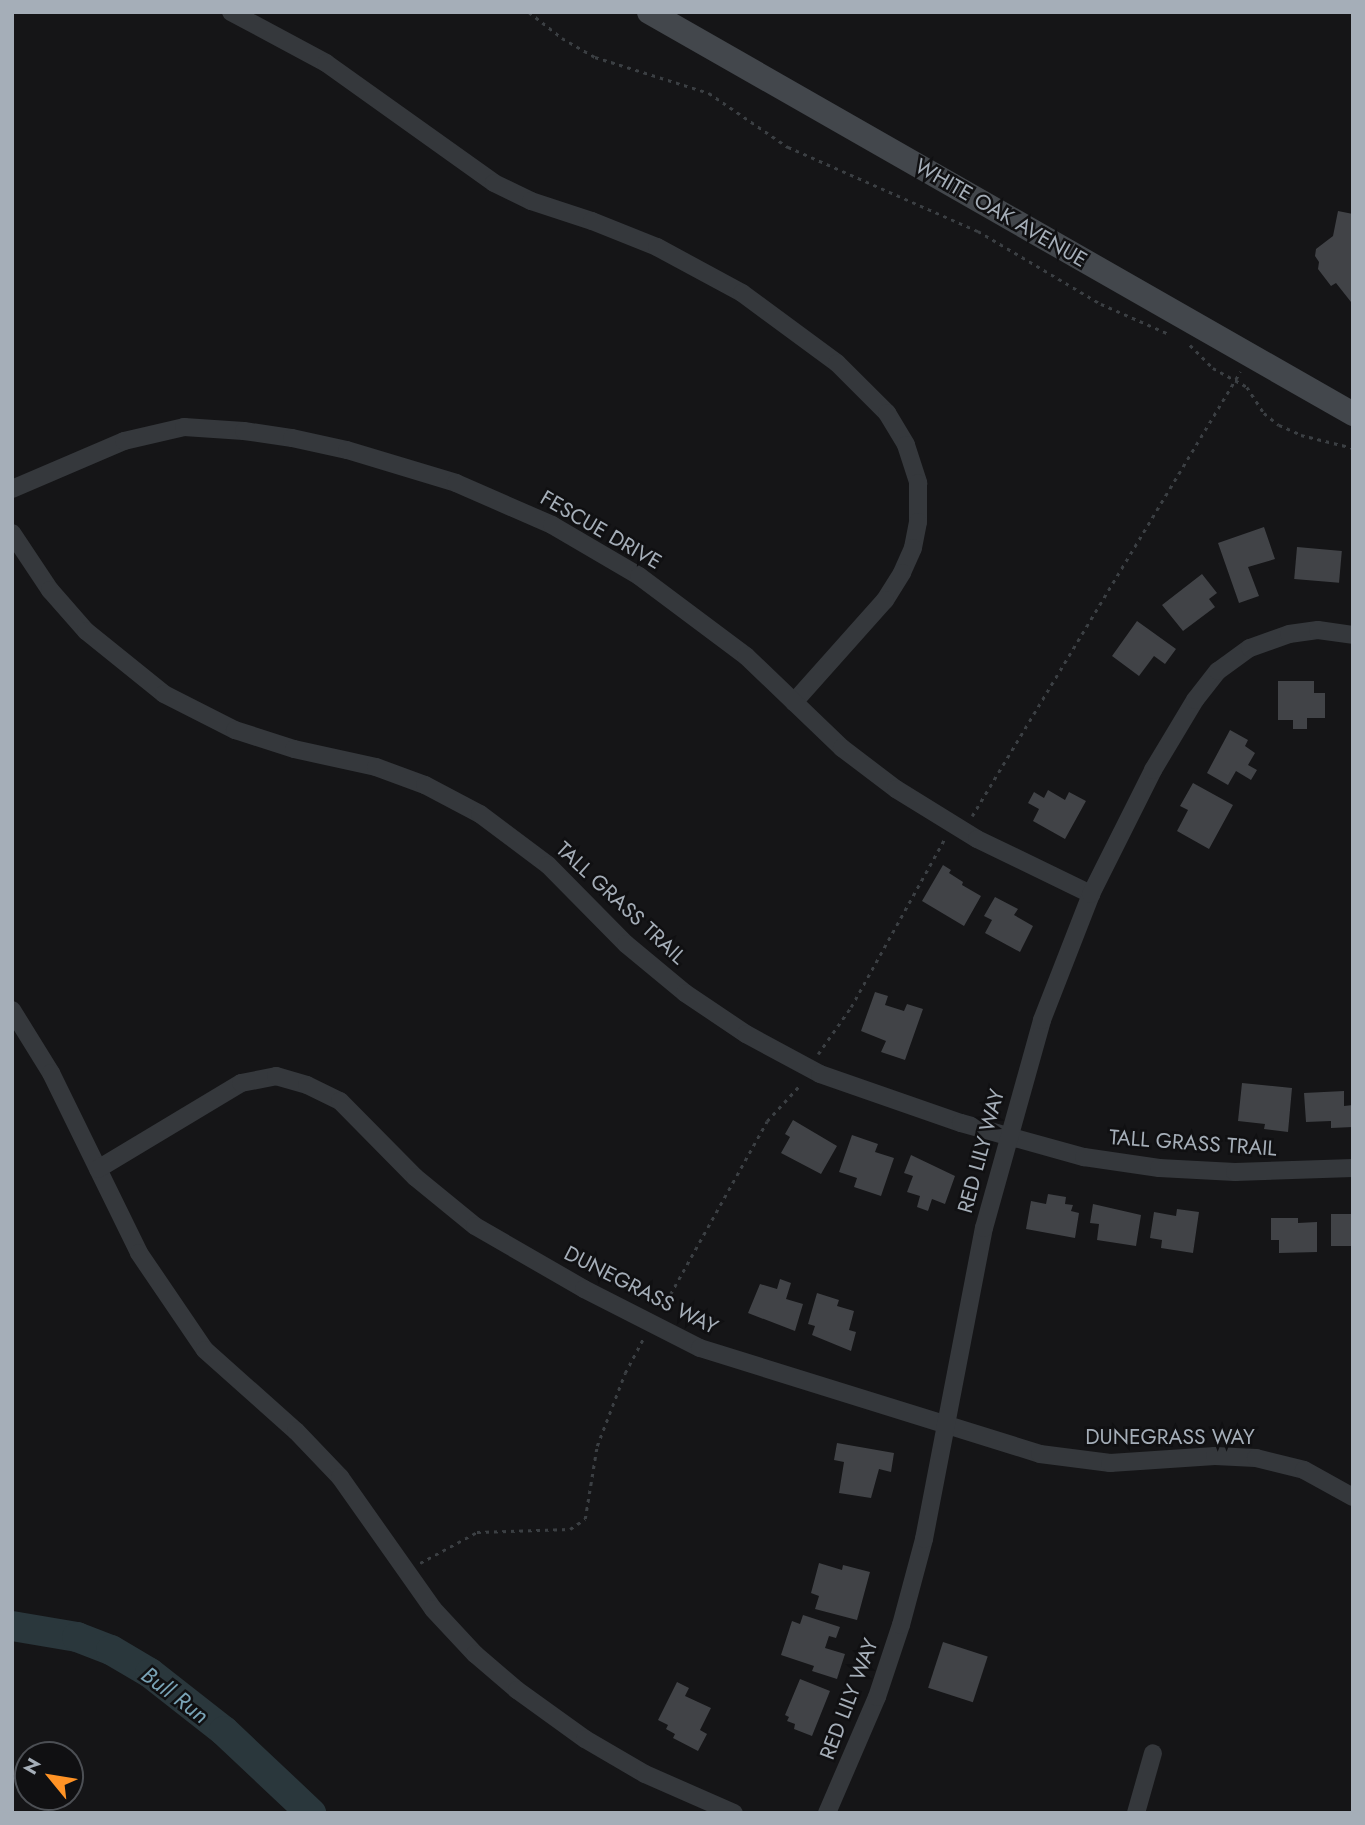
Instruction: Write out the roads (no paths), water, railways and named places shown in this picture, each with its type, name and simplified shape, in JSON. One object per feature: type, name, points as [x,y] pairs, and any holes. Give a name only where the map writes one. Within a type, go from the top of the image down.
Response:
[{"type":"street","points":[[232,12],[326,63],[494,183],[531,201],[657,247],[742,293],[837,363],[887,413],[906,445],[918,483],[918,522],[913,548],[902,573],[885,600],[794,702]]},
{"type":"street","name":"WHITE OAK AVENUE","points":[[649,12],[1353,415]]},
{"type":"street","name":"FESCUE DRIVE","points":[[12,489],[124,441],[174,429],[244,430],[347,450],[456,483],[552,526],[597,551],[683,606],[746,656],[869,770],[958,828],[1091,894]]},
{"type":"street","name":"TALL GRASS TRAIL","points":[[12,533],[44,582],[69,613],[102,646],[154,687],[185,707],[235,730],[265,741],[376,767],[425,785],[480,814],[548,865],[626,944],[685,993],[746,1034],[810,1069],[901,1104],[1084,1157],[1159,1168],[1235,1172],[1353,1168]]},
{"type":"street","name":"RED LILY WAY","points":[[827,1813],[877,1697],[901,1625],[923,1539],[973,1276],[1008,1137],[1042,1020],[1091,894],[1153,770],[1195,700],[1218,671],[1250,648],[1289,634],[1318,630],[1353,635]]},
{"type":"street","points":[[12,1010],[51,1073],[139,1254],[205,1350],[296,1431],[340,1477],[433,1609],[475,1654],[542,1709],[628,1764],[734,1813]]},
{"type":"street","name":"DUNEGRASS WAY","points":[[98,1169],[241,1083],[276,1076],[307,1085],[340,1101],[415,1177],[475,1226],[651,1324],[734,1361],[1040,1454],[1087,1461],[1134,1463],[1230,1455],[1256,1458],[1304,1470],[1353,1497]]},
{"type":"street","points":[[1136,1813],[1153,1753]]},
{"type":"waterway","name":"Bull Run","points":[[12,1626],[77,1637],[111,1650],[150,1673],[224,1731],[311,1813]]}]
